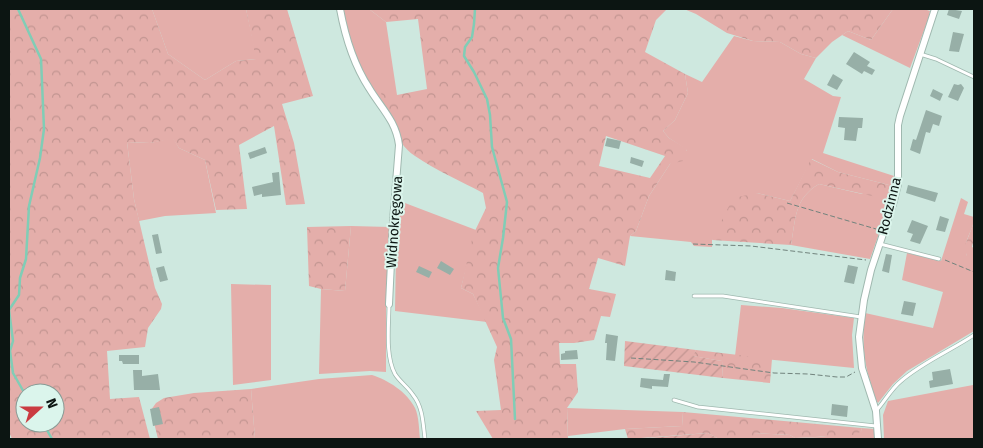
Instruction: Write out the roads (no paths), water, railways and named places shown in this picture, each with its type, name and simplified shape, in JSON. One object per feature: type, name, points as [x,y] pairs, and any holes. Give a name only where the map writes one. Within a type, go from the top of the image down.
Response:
[{"type":"street","name":"Widnokręgowa","points":[[340,9],[348,42],[361,74],[369,89],[392,121],[398,135],[399,145],[392,221],[389,304]]},
{"type":"street","name":"Rodzinna","points":[[878,439],[876,408],[862,368],[859,337],[861,317],[874,263],[898,184],[898,125],[900,116],[935,9]]},
{"type":"lane","points":[[919,54],[936,59],[974,77]]},
{"type":"lane","points":[[880,244],[939,259]]},
{"type":"lane","points":[[694,296],[723,296],[861,317]]},
{"type":"lane","name":"Widnokręgowa","points":[[389,304],[391,362],[395,374],[419,403],[425,439]]},
{"type":"lane","points":[[876,408],[894,387],[924,363],[974,335]]},
{"type":"lane","points":[[674,400],[698,408],[878,426]]},
{"type":"waterway","points":[[18,9],[41,59],[44,129],[40,158],[29,206],[26,259],[20,278],[19,295],[9,310],[13,341],[10,351],[13,373],[19,383]]},
{"type":"waterway","points":[[475,9],[472,37],[465,47],[464,56],[487,99],[492,147],[507,202],[498,268],[503,318],[511,339],[515,419]]},
{"type":"waterway","points":[[49,433],[52,439]]}]
